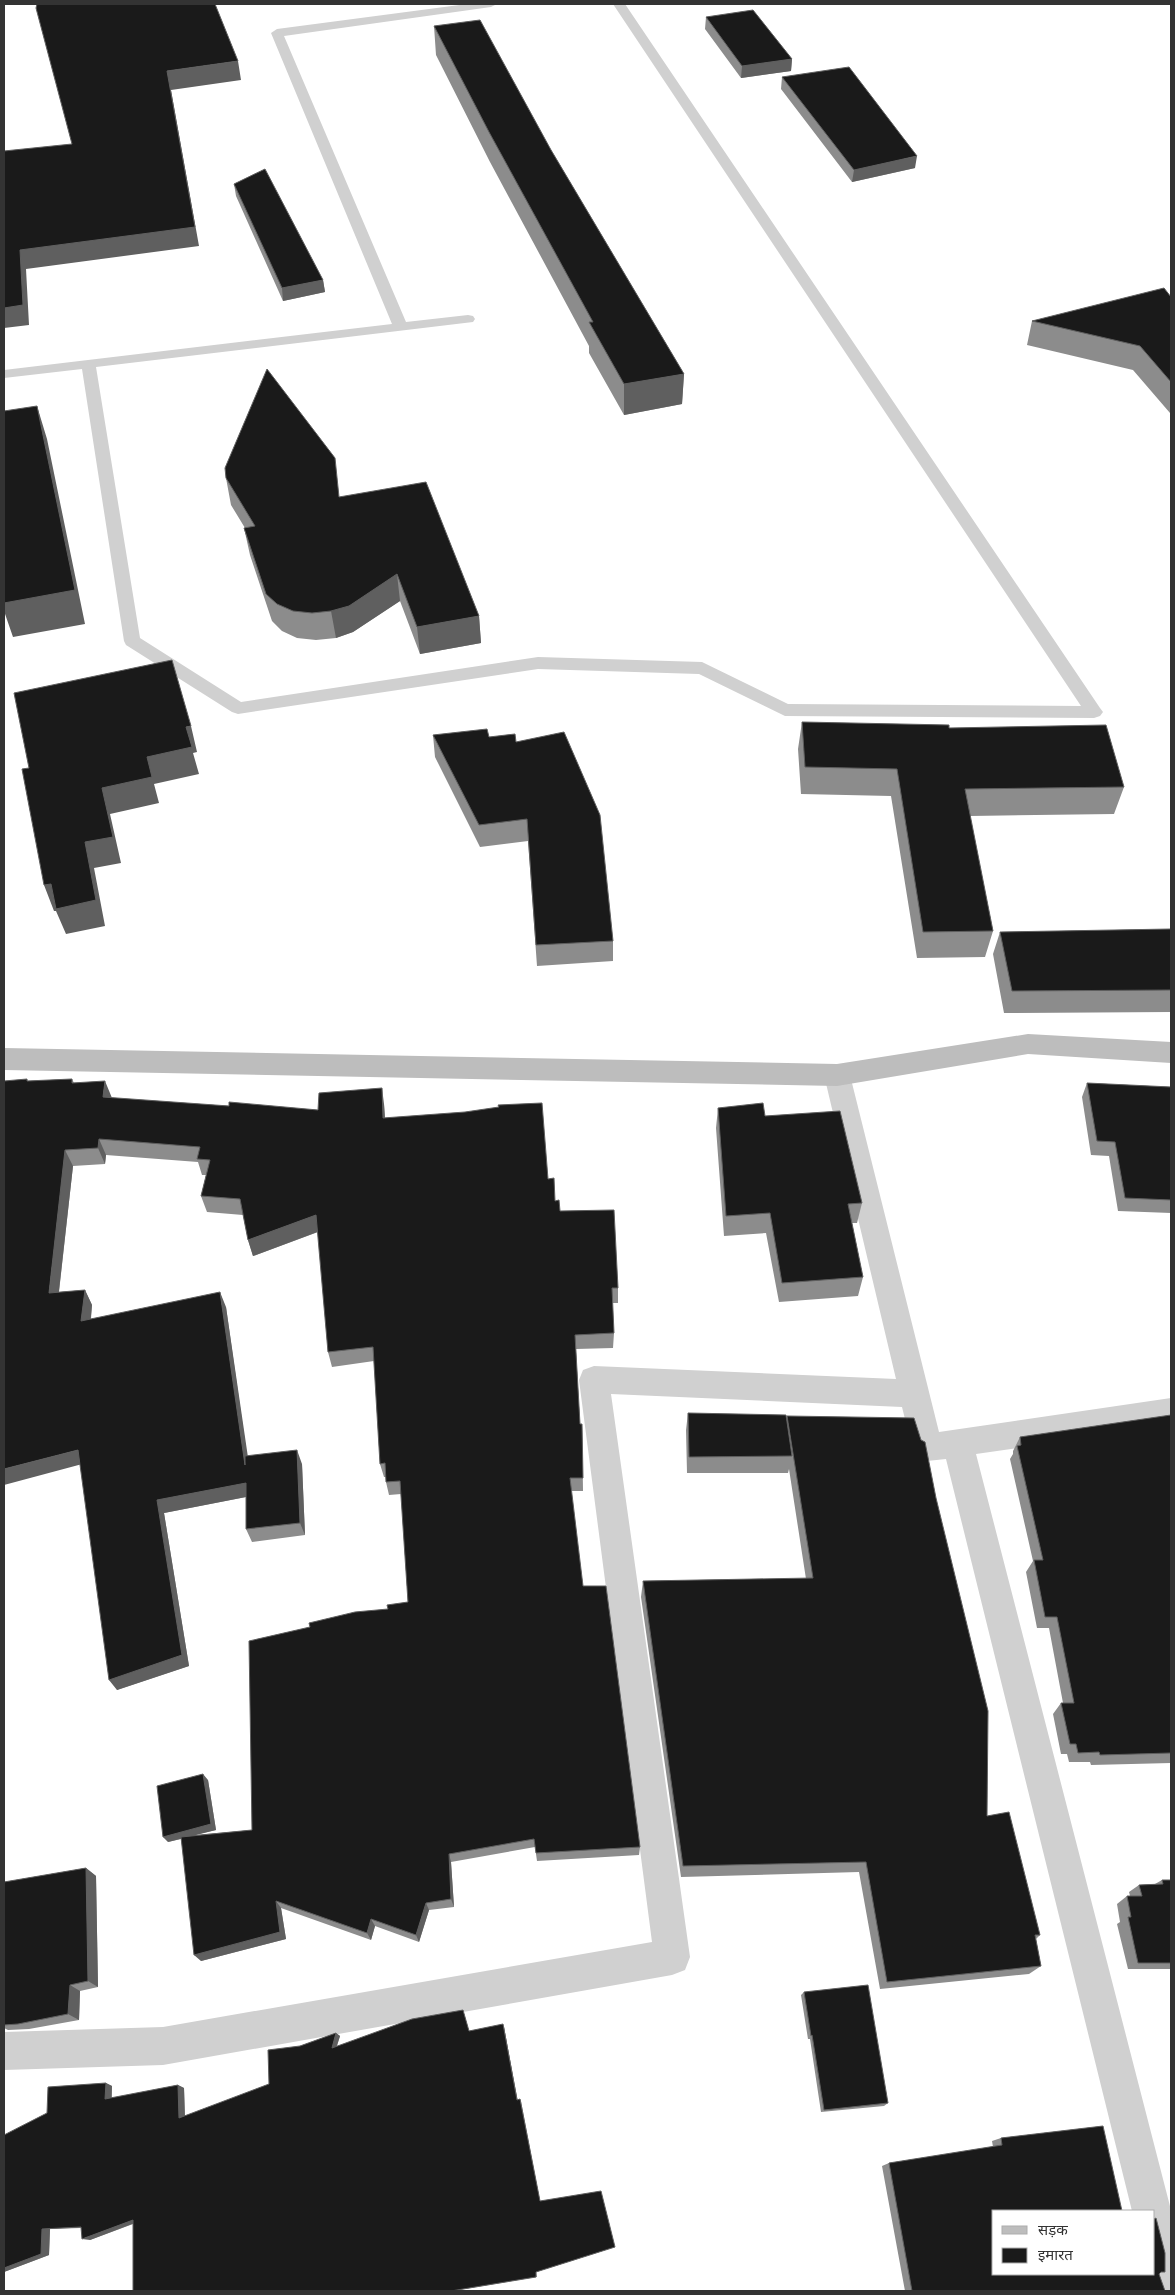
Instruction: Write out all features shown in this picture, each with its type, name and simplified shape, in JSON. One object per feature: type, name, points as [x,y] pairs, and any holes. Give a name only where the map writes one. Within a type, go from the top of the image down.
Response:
[{"type":"main road","points":[[4,1060],[837,1075],[1028,1044],[1171,1053]]},
{"type":"street","points":[[837,1075],[927,1447]]},
{"type":"street","points":[[4,2051],[163,2046],[672,1957],[594,1380],[914,1394]]},
{"type":"street","points":[[927,1447],[1171,1412]]},
{"type":"street","points":[[927,1447],[958,1444],[1152,2210]]},
{"type":"street","points":[[1155,2220],[1171,2285]]},
{"type":"lane","points":[[401,327],[277,32],[490,4]]},
{"type":"lane","points":[[88,364],[132,641],[238,708],[538,664],[702,668],[785,710],[1094,712],[619,4]]},
{"type":"lane","points":[[4,374],[468,319]]},
{"type":"building","points":[[37,4],[215,4],[238,61],[167,71],[195,227],[20,250],[23,305],[4,308],[4,151],[72,144],[36,8]]},
{"type":"building","points":[[753,10],[792,59],[742,66],[706,17]]},
{"type":"building","points":[[480,20],[551,150],[684,374],[624,384],[589,322],[593,322],[489,132],[434,26]]},
{"type":"building","points":[[849,67],[917,156],[854,170],[782,77]]},
{"type":"building","points":[[265,169],[323,280],[282,288],[234,184]]},
{"type":"building","points":[[1164,288],[1171,297],[1171,382],[1140,346],[1032,321]]},
{"type":"building","points":[[267,369],[335,458],[339,497],[426,482],[479,616],[417,627],[397,574],[349,606],[331,611],[312,613],[293,611],[277,604],[266,594],[244,528],[255,526],[226,478],[225,468]]},
{"type":"building","points":[[37,406],[75,590],[4,603],[4,411]]},
{"type":"building","points":[[172,660],[191,726],[186,727],[192,747],[147,757],[152,777],[102,788],[113,837],[85,842],[96,900],[56,909],[51,884],[44,885],[22,769],[29,768],[14,693]]},
{"type":"building","points":[[802,722],[949,725],[949,728],[1106,725],[1124,787],[965,789],[993,931],[923,932],[897,769],[805,767]]},
{"type":"building","points":[[487,729],[489,737],[515,734],[516,742],[564,732],[600,815],[613,941],[536,945],[527,819],[479,825],[433,735]]},
{"type":"building","points":[[1171,929],[1171,990],[1012,991],[1000,932]]},
{"type":"building","points":[[27,1079],[27,1081],[72,1079],[72,1083],[105,1081],[103,1097],[229,1106],[229,1102],[318,1110],[319,1093],[382,1088],[383,1118],[465,1112],[499,1107],[498,1105],[542,1103],[548,1179],[554,1178],[555,1201],[559,1200],[560,1211],[614,1210],[618,1288],[612,1288],[614,1333],[575,1335],[580,1424],[582,1424],[583,1478],[570,1478],[583,1586],[606,1586],[640,1847],[536,1853],[534,1839],[449,1854],[451,1899],[426,1903],[416,1935],[371,1919],[367,1933],[276,1901],[280,1932],[194,1955],[181,1837],[252,1830],[249,1641],[310,1627],[309,1623],[355,1612],[388,1609],[387,1605],[408,1602],[400,1481],[386,1482],[385,1463],[380,1464],[373,1347],[328,1352],[316,1215],[248,1240],[240,1199],[201,1196],[210,1160],[197,1159],[200,1147],[99,1139],[98,1148],[65,1150],[49,1293],[85,1290],[81,1321],[220,1292],[245,1465],[245,1456],[297,1450],[300,1523],[246,1529],[246,1483],[157,1500],[182,1655],[109,1680],[78,1450],[4,1469],[4,1081]]},
{"type":"building","points":[[1087,1083],[1171,1087],[1171,1200],[1125,1198],[1115,1142],[1097,1141]]},
{"type":"building","points":[[763,1103],[765,1116],[840,1111],[862,1203],[848,1204],[863,1277],[782,1283],[770,1213],[726,1216],[718,1108]]},
{"type":"building","points":[[688,1413],[786,1415],[792,1456],[689,1457]]},
{"type":"building","points":[[1171,1415],[1171,1753],[1100,1755],[1099,1752],[1078,1753],[1076,1744],[1070,1744],[1061,1703],[1074,1703],[1057,1617],[1045,1617],[1034,1560],[1043,1560],[1017,1446],[1021,1445],[1020,1437]]},
{"type":"building","points":[[787,1416],[914,1418],[921,1440],[925,1442],[936,1498],[988,1711],[987,1816],[1009,1812],[1040,1935],[1035,1935],[1041,1966],[887,1982],[866,1862],[683,1866],[643,1581],[813,1578]]},
{"type":"building","points":[[203,1774],[211,1824],[163,1837],[157,1786]]},
{"type":"building","points":[[86,1868],[88,1981],[70,1985],[68,2014],[4,2025],[4,1882]]},
{"type":"building","points":[[1162,1880],[1171,1880],[1171,1963],[1138,1963],[1128,1917],[1131,1917],[1127,1896],[1142,1896],[1139,1885],[1163,1884]]},
{"type":"building","points":[[868,1985],[888,2103],[824,2110],[804,1992]]},
{"type":"building","points":[[463,2010],[469,2031],[503,2024],[517,2100],[520,2099],[540,2201],[601,2191],[615,2247],[536,2272],[536,2277],[451,2291],[133,2291],[133,2220],[82,2239],[81,2227],[42,2229],[41,2254],[4,2268],[4,2135],[47,2113],[48,2087],[106,2083],[105,2099],[178,2085],[179,2118],[269,2084],[268,2050],[300,2046],[336,2033],[332,2048],[412,2019]]},
{"type":"building","points":[[1103,2126],[1122,2210],[992,2210],[992,2275],[1155,2275],[1156,2218],[1165,2253],[1165,2272],[1159,2274],[1165,2291],[912,2291],[889,2163],[1002,2145],[1001,2138]]}]
